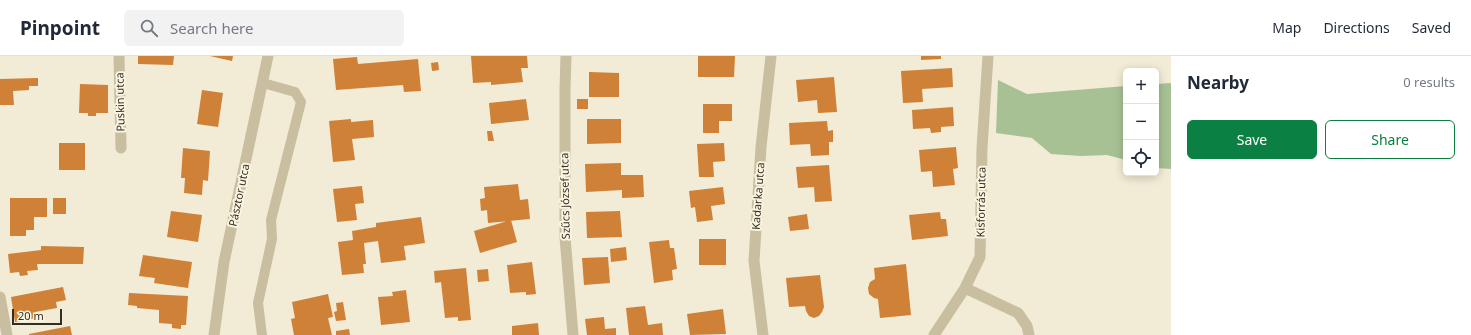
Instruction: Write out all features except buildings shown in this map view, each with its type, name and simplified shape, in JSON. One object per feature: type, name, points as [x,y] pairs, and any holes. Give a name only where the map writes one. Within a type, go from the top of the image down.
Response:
[{"type":"street","name":"Puskin utca","points":[[119,56],[121,148]]},
{"type":"street","name":"Pásztor utca","points":[[214,335],[224,262],[268,56]]},
{"type":"street","name":"Szűcs József utca","points":[[566,56],[565,237],[573,335]]},
{"type":"street","name":"Kadarka utca","points":[[763,335],[754,261],[761,147],[771,56]]},
{"type":"street","name":"Kisforrás utca","points":[[934,335],[965,288],[980,257],[982,148],[988,56]]},
{"type":"street","points":[[965,288],[1018,313],[1027,326],[1029,335]]},
{"type":"street","points":[[0,297],[7,335]]},
{"type":"lane","points":[[262,335],[258,303],[272,239],[271,220],[301,102],[295,92],[263,83]]},
{"type":"green space","points":[[998,80],[1027,94],[1123,86],[1123,159],[1107,155],[1081,156],[1051,154],[1032,138],[996,133]]},
{"type":"green space","points":[[1171,83],[1171,169],[1159,168],[1159,84]]}]
